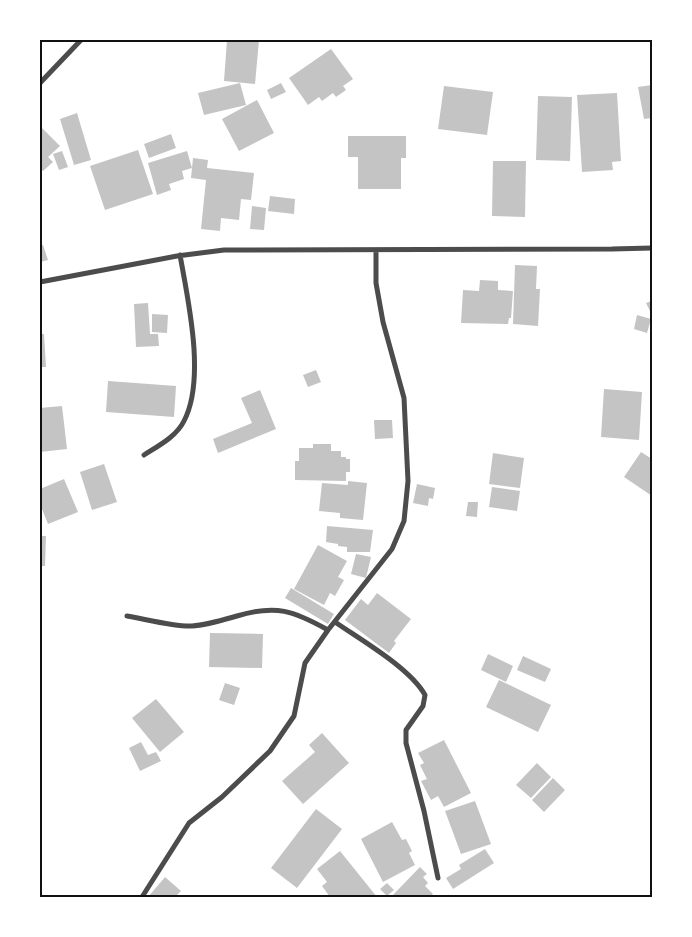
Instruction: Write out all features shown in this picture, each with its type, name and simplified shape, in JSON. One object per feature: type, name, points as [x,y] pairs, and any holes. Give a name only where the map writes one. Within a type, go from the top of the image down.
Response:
[{"type":"street","points":[[40,83],[81,40]]},
{"type":"street","points":[[40,282],[180,255],[224,250],[652,248]]},
{"type":"street","points":[[142,897],[189,823],[222,797],[270,751],[294,716],[305,663],[328,630],[392,549],[404,521],[408,481],[404,398],[381,314],[376,283],[376,250]]},
{"type":"street","points":[[144,455],[170,438],[184,422],[194,389],[193,328],[180,255]]},
{"type":"street","points":[[127,616],[191,626],[249,612],[286,611],[305,617],[328,630]]},
{"type":"street","points":[[335,622],[405,672],[419,684],[425,694],[423,706],[406,730],[406,743],[424,811],[438,878]]},
{"type":"building","points":[[227,40],[259,40],[255,84],[224,81]]},
{"type":"building","points":[[331,49],[353,79],[343,86],[346,90],[336,97],[333,93],[322,101],[319,97],[308,105],[289,78]]},
{"type":"building","points":[[240,83],[246,105],[204,115],[198,93]]},
{"type":"building","points":[[281,83],[286,92],[271,99],[267,90]]},
{"type":"building","points":[[652,85],[652,118],[644,119],[638,87]]},
{"type":"building","points":[[444,86],[493,92],[487,135],[438,129]]},
{"type":"building","points":[[617,93],[621,161],[612,162],[613,170],[582,172],[577,95]]},
{"type":"building","points":[[538,96],[572,97],[570,161],[536,160]]},
{"type":"building","points":[[257,100],[274,133],[239,151],[222,119]]},
{"type":"building","points":[[77,113],[91,160],[74,165],[60,119]]},
{"type":"building","points":[[40,126],[60,146],[48,157],[53,162],[43,171],[40,168]]},
{"type":"building","points":[[171,134],[176,148],[149,158],[144,144]]},
{"type":"building","points":[[348,136],[406,136],[406,158],[401,158],[401,189],[358,189],[358,157],[348,157]]},
{"type":"building","points":[[138,150],[153,194],[105,210],[90,166]]},
{"type":"building","points":[[62,151],[68,167],[59,170],[53,154]]},
{"type":"building","points":[[187,151],[192,168],[182,171],[184,179],[169,184],[171,190],[157,195],[148,163]]},
{"type":"building","points":[[193,158],[208,160],[207,168],[254,173],[251,200],[241,199],[239,220],[221,218],[220,231],[201,229],[206,180],[191,178]]},
{"type":"building","points":[[493,161],[526,161],[525,217],[492,216]]},
{"type":"building","points":[[270,196],[295,199],[294,214],[268,211]]},
{"type":"building","points":[[252,206],[266,208],[264,230],[250,229]]},
{"type":"building","points":[[43,245],[48,260],[40,262],[40,246]]},
{"type":"building","points":[[515,265],[537,266],[536,289],[540,289],[538,326],[513,324]]},
{"type":"building","points":[[480,280],[498,281],[498,290],[513,291],[511,318],[509,318],[508,324],[461,323],[463,290],[479,291]]},
{"type":"building","points":[[652,301],[652,315],[646,303]]},
{"type":"building","points":[[148,303],[150,334],[158,334],[159,346],[136,347],[134,304]]},
{"type":"building","points":[[152,314],[168,315],[167,333],[152,332]]},
{"type":"building","points":[[637,315],[651,319],[647,333],[634,329]]},
{"type":"building","points":[[40,334],[44,334],[46,367],[40,367]]},
{"type":"building","points":[[316,370],[321,382],[308,387],[303,375]]},
{"type":"building","points":[[108,381],[176,386],[174,417],[106,412]]},
{"type":"building","points":[[604,389],[642,392],[639,440],[601,437]]},
{"type":"building","points":[[260,390],[276,429],[218,453],[213,439],[252,423],[241,398]]},
{"type":"building","points":[[62,406],[67,449],[40,452],[40,408]]},
{"type":"building","points":[[374,420],[392,420],[393,438],[375,439]]},
{"type":"building","points":[[313,444],[331,444],[331,451],[341,451],[341,457],[350,459],[350,472],[346,472],[346,481],[295,480],[295,461],[299,461],[299,448],[313,448]]},
{"type":"building","points":[[641,452],[652,459],[652,496],[624,477]]},
{"type":"building","points":[[493,453],[524,458],[520,488],[489,484]]},
{"type":"building","points":[[104,464],[117,502],[92,510],[80,472]]},
{"type":"building","points":[[64,479],[78,512],[48,524],[40,504],[40,489]]},
{"type":"building","points":[[348,481],[367,483],[363,520],[340,518],[340,513],[319,511],[322,483],[348,485]]},
{"type":"building","points":[[417,484],[435,488],[433,499],[429,498],[428,506],[413,503]]},
{"type":"building","points":[[492,487],[520,491],[517,511],[489,507]]},
{"type":"building","points":[[468,502],[478,502],[477,517],[466,516]]},
{"type":"building","points":[[327,526],[373,530],[370,552],[347,552],[347,547],[326,542]]},
{"type":"building","points":[[40,536],[46,536],[45,566],[40,566]]},
{"type":"building","points":[[318,545],[347,561],[338,577],[344,580],[335,596],[330,593],[324,605],[294,589]]},
{"type":"building","points":[[356,554],[371,557],[366,578],[351,574]]},
{"type":"building","points":[[291,588],[334,614],[328,624],[285,598]]},
{"type":"building","points":[[377,593],[411,619],[394,641],[396,643],[389,653],[345,620],[361,599],[368,605]]},
{"type":"building","points":[[210,633],[263,634],[262,668],[209,667]]},
{"type":"building","points":[[488,654],[513,666],[506,682],[481,670]]},
{"type":"building","points":[[523,656],[551,669],[545,682],[517,670]]},
{"type":"building","points":[[499,680],[551,705],[538,732],[486,707]]},
{"type":"building","points":[[225,683],[240,688],[234,705],[219,700]]},
{"type":"building","points":[[156,699],[184,732],[160,752],[132,718]]},
{"type":"building","points":[[322,733],[349,763],[303,804],[282,781],[315,752],[309,745]]},
{"type":"building","points":[[444,740],[471,793],[444,807],[438,796],[431,800],[421,781],[427,779],[420,765],[424,763],[418,753]]},
{"type":"building","points":[[141,742],[148,755],[156,752],[161,761],[140,771],[129,748]]},
{"type":"building","points":[[537,763],[551,777],[531,798],[516,785]]},
{"type":"building","points":[[553,778],[565,790],[544,812],[532,800]]},
{"type":"building","points":[[475,801],[491,844],[461,854],[445,811]]},
{"type":"building","points":[[316,809],[342,829],[297,888],[271,868]]},
{"type":"building","points":[[392,822],[402,840],[406,839],[412,851],[409,853],[415,865],[383,882],[361,839]]},
{"type":"building","points":[[485,849],[494,863],[453,889],[446,878],[461,869],[459,865]]},
{"type":"building","points":[[340,851],[377,897],[330,897],[322,886],[327,882],[317,869]]},
{"type":"building","points":[[420,867],[427,874],[423,877],[428,883],[425,886],[433,894],[429,897],[391,897]]},
{"type":"building","points":[[165,877],[181,891],[175,897],[148,897]]},
{"type":"building","points":[[387,883],[394,890],[387,896],[380,889]]}]
